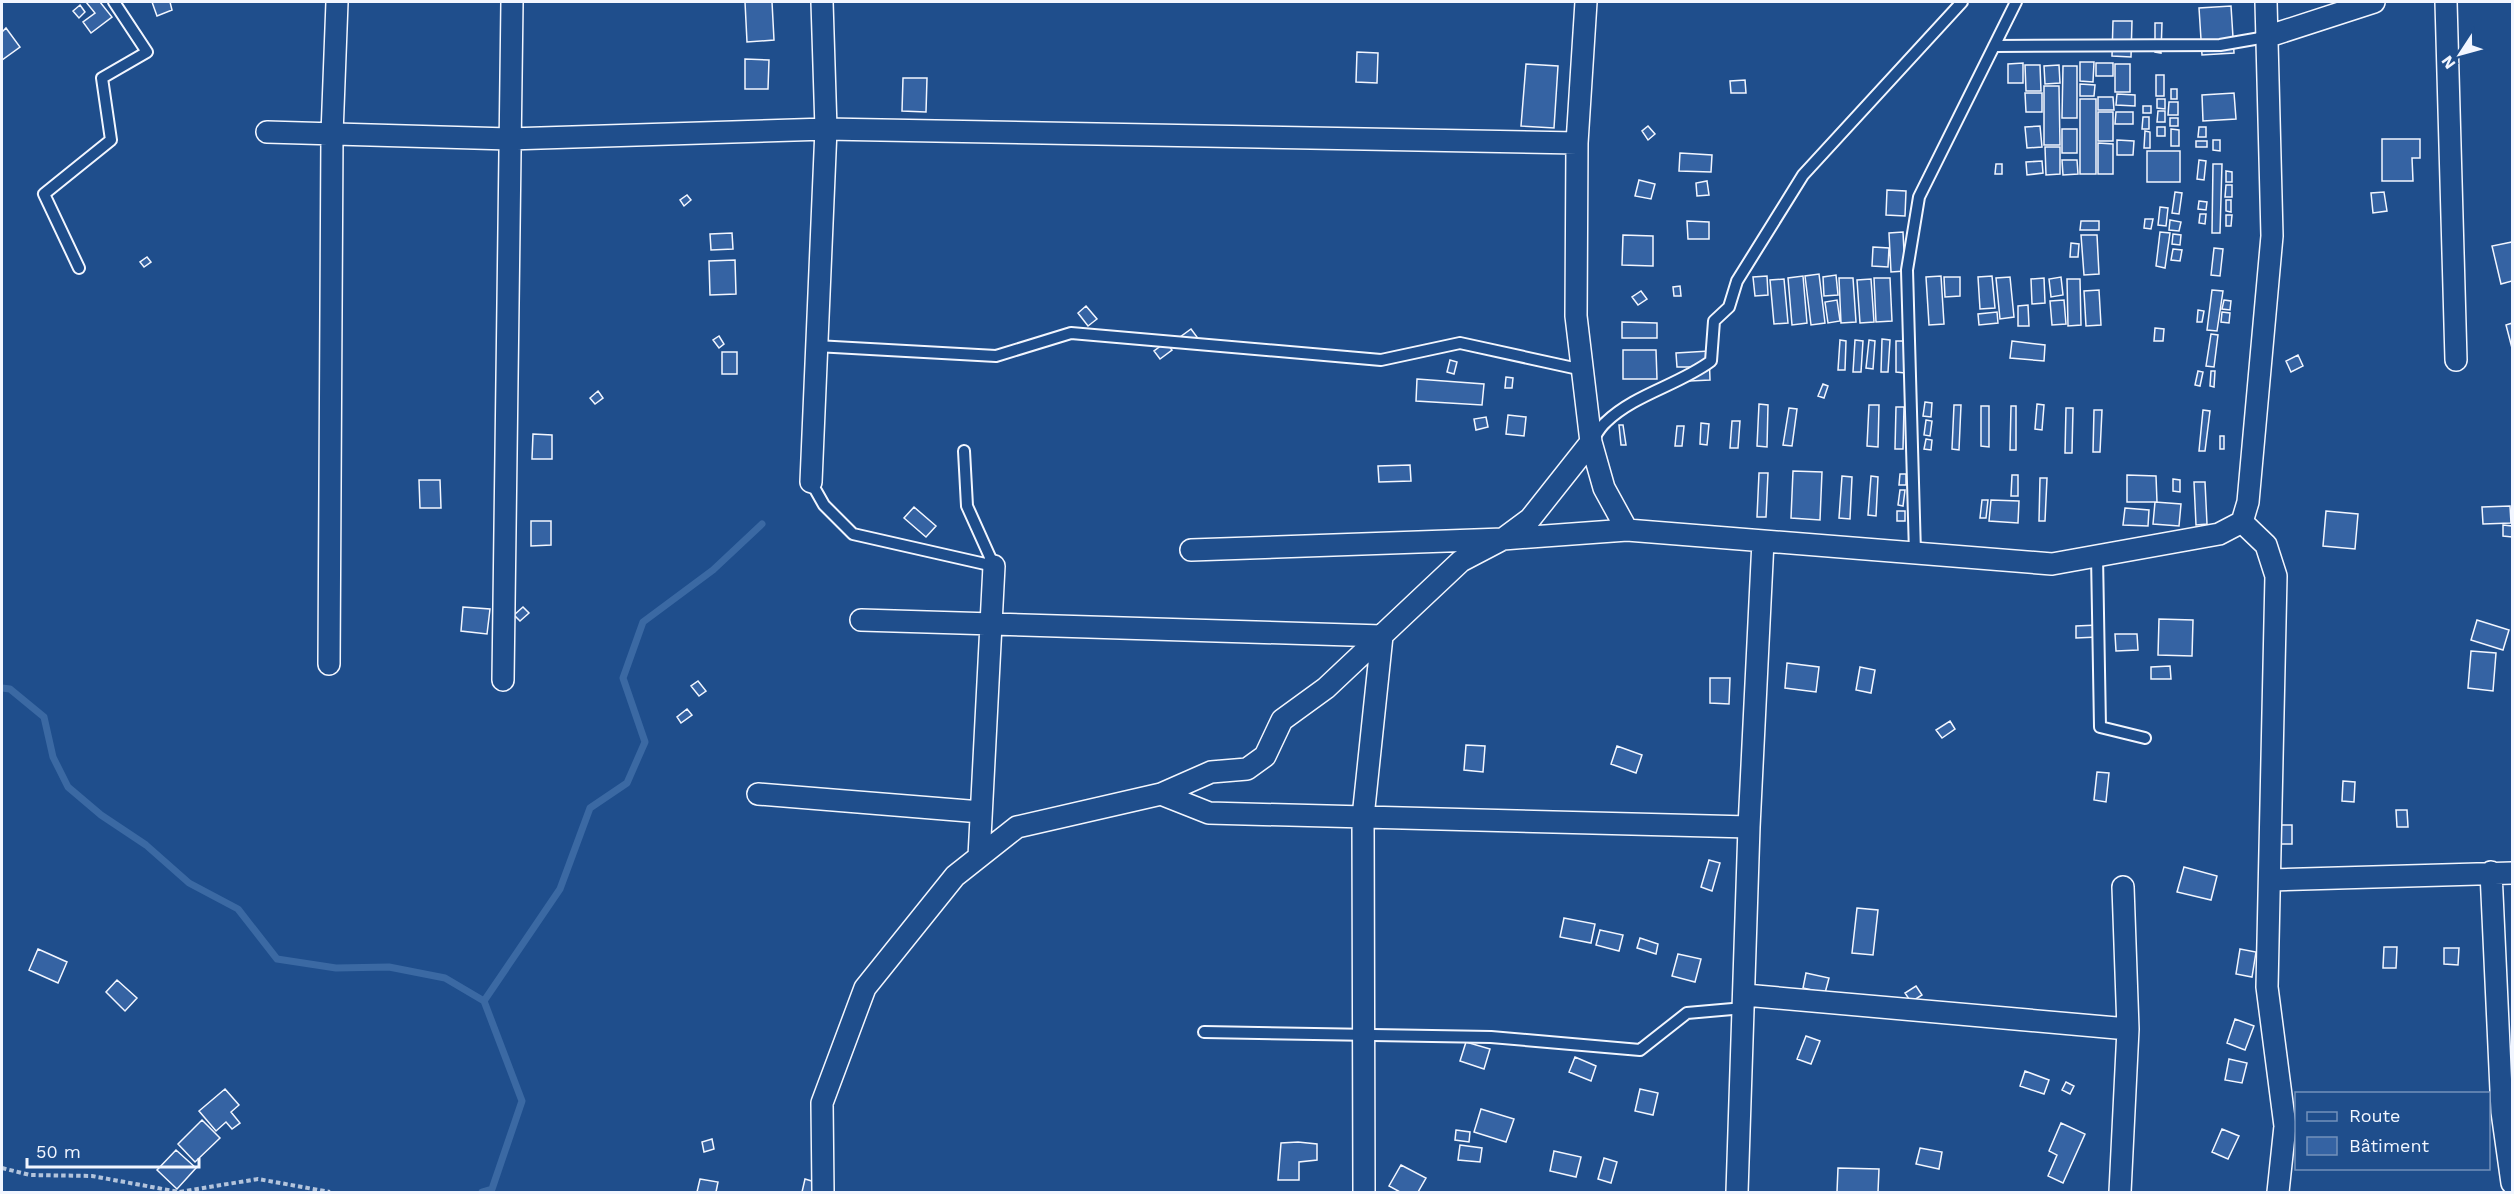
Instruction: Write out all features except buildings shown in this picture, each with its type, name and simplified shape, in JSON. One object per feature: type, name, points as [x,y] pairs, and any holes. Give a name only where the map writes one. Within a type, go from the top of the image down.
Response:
[{"type":"street","points":[[329,664],[332,134],[337,2]]},
{"type":"street","points":[[503,680],[512,2]]},
{"type":"street","points":[[811,482],[826,129],[822,2]]},
{"type":"street","points":[[1586,2],[1577,143],[1576,316],[1592,442],[1604,488],[1627,530]]},
{"type":"street","points":[[1191,550],[1503,539],[1627,530],[2052,564],[2219,534],[2242,522],[2248,502],[2272,236],[2266,2]]},
{"type":"street","points":[[2266,36],[2374,2]]},
{"type":"street","points":[[2446,2],[2456,360]]},
{"type":"street","points":[[267,132],[509,139],[826,129],[1577,143]]},
{"type":"street","points":[[823,1192],[822,1103],[865,988],[954,876],[1017,827],[1161,794],[1211,772],[1247,769],[1265,756],[1282,720],[1326,688],[1461,561],[1503,539],[1530,519],[1592,442]]},
{"type":"street","points":[[2242,522],[2266,545],[2276,576],[2267,987],[2285,1126],[2278,1192]]},
{"type":"street","points":[[1737,1192],[1749,827],[1763,541]]},
{"type":"street","points":[[979,857],[994,566]]},
{"type":"street","points":[[861,620],[1382,636]]},
{"type":"street","points":[[1364,1192],[1363,817],[1382,636]]},
{"type":"street","points":[[758,794],[981,812]]},
{"type":"street","points":[[1161,794],[1209,813],[1749,827]]},
{"type":"street","points":[[2491,872],[2506,1046],[2502,1112],[2512,1182]]},
{"type":"street","points":[[2270,880],[2512,873]]},
{"type":"street","points":[[2120,1192],[2128,1029],[2123,887]]},
{"type":"street","points":[[1744,1002],[2128,1029]]},
{"type":"lane","points":[[79,268],[44,194],[111,140],[102,78],[147,52],[114,2]]},
{"type":"lane","points":[[1592,442],[1605,422],[1644,396],[1692,375],[1711,361],[1714,321],[1729,307],[1737,281],[1803,175],[1962,2]]},
{"type":"lane","points":[[1915,553],[1907,270],[1919,197],[2016,2]]},
{"type":"lane","points":[[1995,46],[2220,45],[2266,36]]},
{"type":"lane","points":[[816,346],[996,356],[1071,333],[1380,360],[1460,343],[1583,370]]},
{"type":"lane","points":[[964,451],[967,506],[994,566]]},
{"type":"lane","points":[[811,482],[824,505],[853,534],[994,566]]},
{"type":"lane","points":[[2097,556],[2100,727],[2145,738]]},
{"type":"lane","points":[[1204,1032],[1491,1037],[1640,1050],[1687,1013],[1744,1002]]},
{"type":"path","points":[[2,1168],[30,1175],[92,1176],[179,1192],[258,1179],[330,1192]]},
{"type":"waterway","points":[[484,1001],[560,889],[590,808],[627,783],[645,742],[623,678],[643,622],[713,570],[762,524]]},
{"type":"waterway","points":[[2,688],[10,689],[44,717],[53,757],[68,787],[101,815],[146,845],[189,883],[238,909],[277,959],[336,968],[389,967],[445,978],[484,1001],[522,1101],[492,1189],[482,1192]]}]
